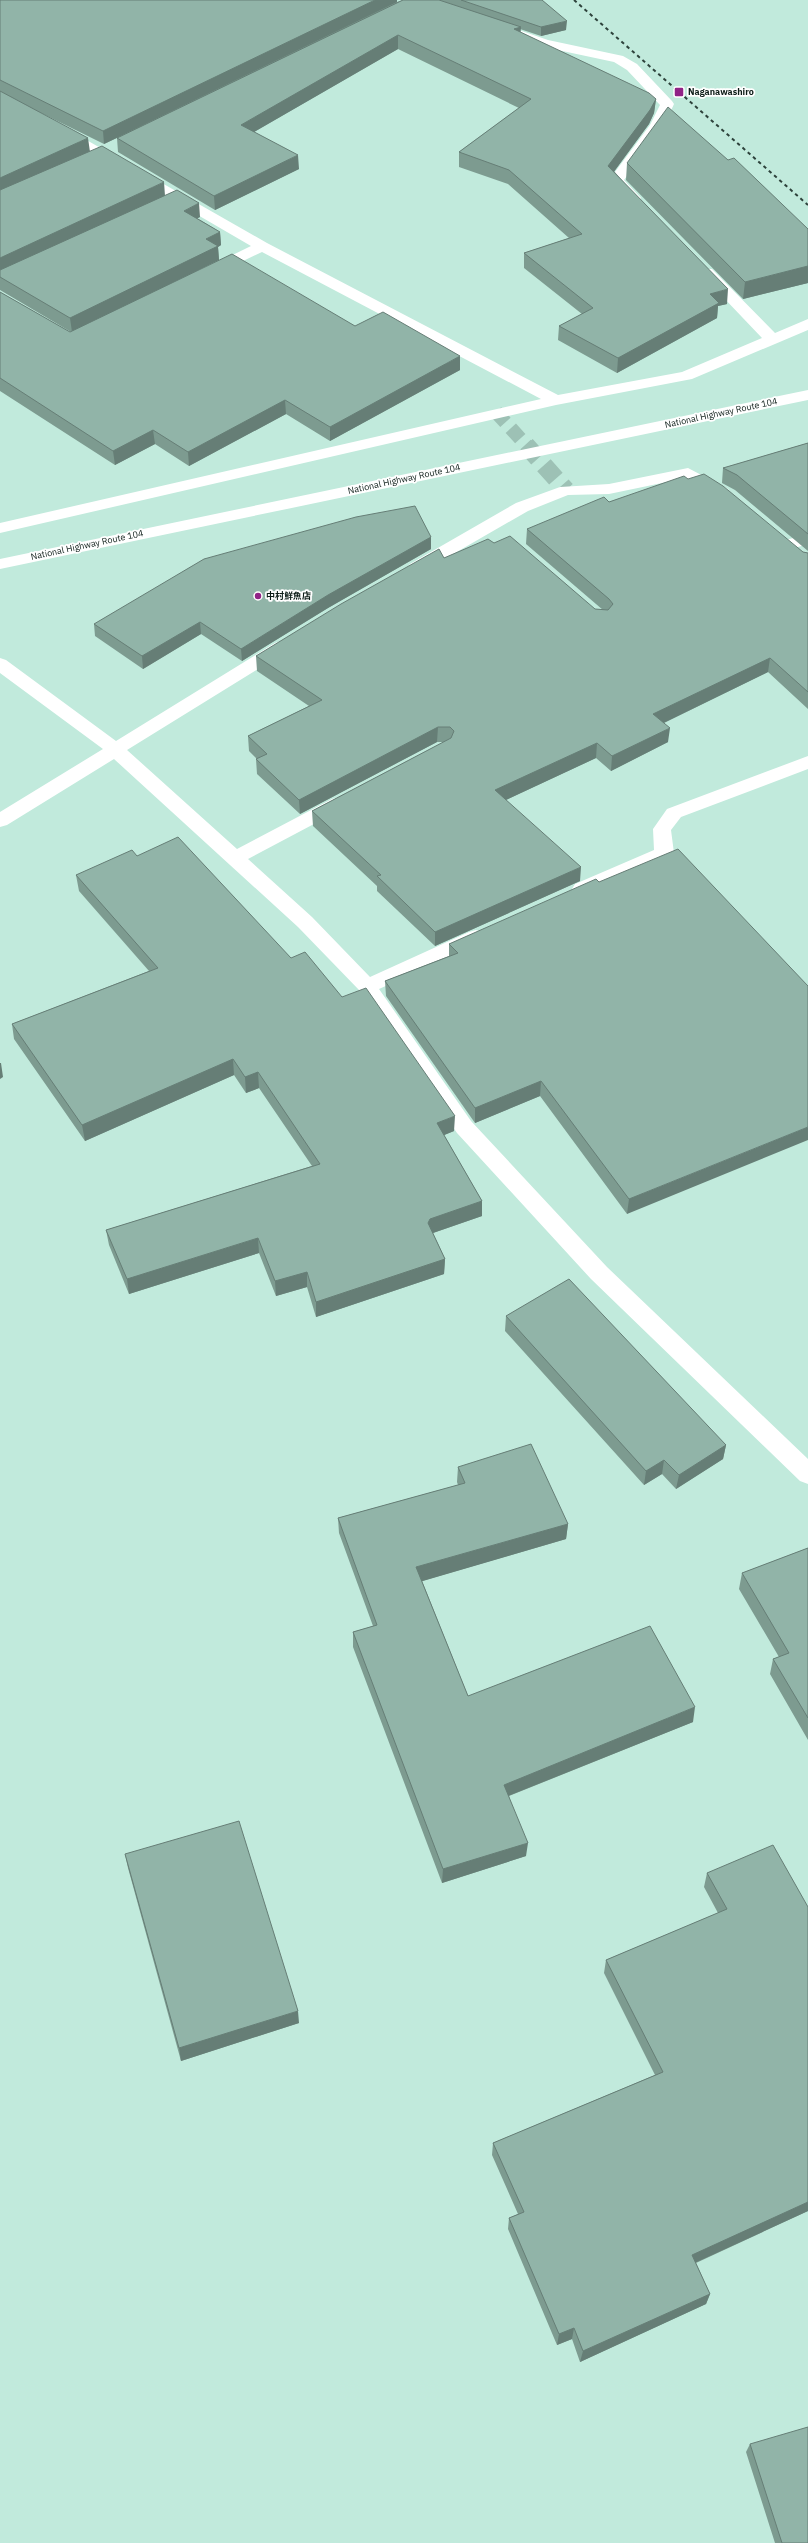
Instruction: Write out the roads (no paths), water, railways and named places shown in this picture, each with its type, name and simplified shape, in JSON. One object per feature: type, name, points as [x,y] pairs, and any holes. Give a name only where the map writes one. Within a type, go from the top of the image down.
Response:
[{"type":"main road","points":[[499,28],[544,43],[618,59],[632,67],[667,104],[657,126],[616,180],[644,208]]},
{"type":"main road","points":[[48,123],[104,152],[262,246],[556,400]]},
{"type":"main road","points":[[90,158],[118,145]]},
{"type":"main road","points":[[164,204],[178,197]]},
{"type":"main road","points":[[198,277],[262,246]]},
{"type":"main road","points":[[698,263],[774,340]]},
{"type":"main road","points":[[0,528],[556,400],[686,376],[774,340],[808,324]]},
{"type":"main road","name":"National Highway Route 104","points":[[0,564],[808,395]]},
{"type":"main road","points":[[403,575],[496,530],[522,507],[566,490],[609,489],[688,473],[734,500]]},
{"type":"main road","points":[[803,558],[782,540],[808,539]]},
{"type":"main road","points":[[0,821],[295,638]]},
{"type":"main road","points":[[0,664],[116,750],[305,922],[367,986],[464,1127],[599,1273],[808,1474]]},
{"type":"main road","points":[[563,898],[664,853],[662,829],[674,813],[808,762]]},
{"type":"main road","points":[[235,858],[354,795]]},
{"type":"main road","points":[[367,986],[490,931]]},
{"type":"tunnel","points":[[496,412],[527,446]]},
{"type":"tunnel","points":[[526,445],[566,490]]},
{"type":"railway","points":[[574,0],[808,205]]},
{"type":"place","name":"Naganawashiro","points":[[679,92]]},
{"type":"place","name":"中村鮮魚店","points":[[258,596]]}]
